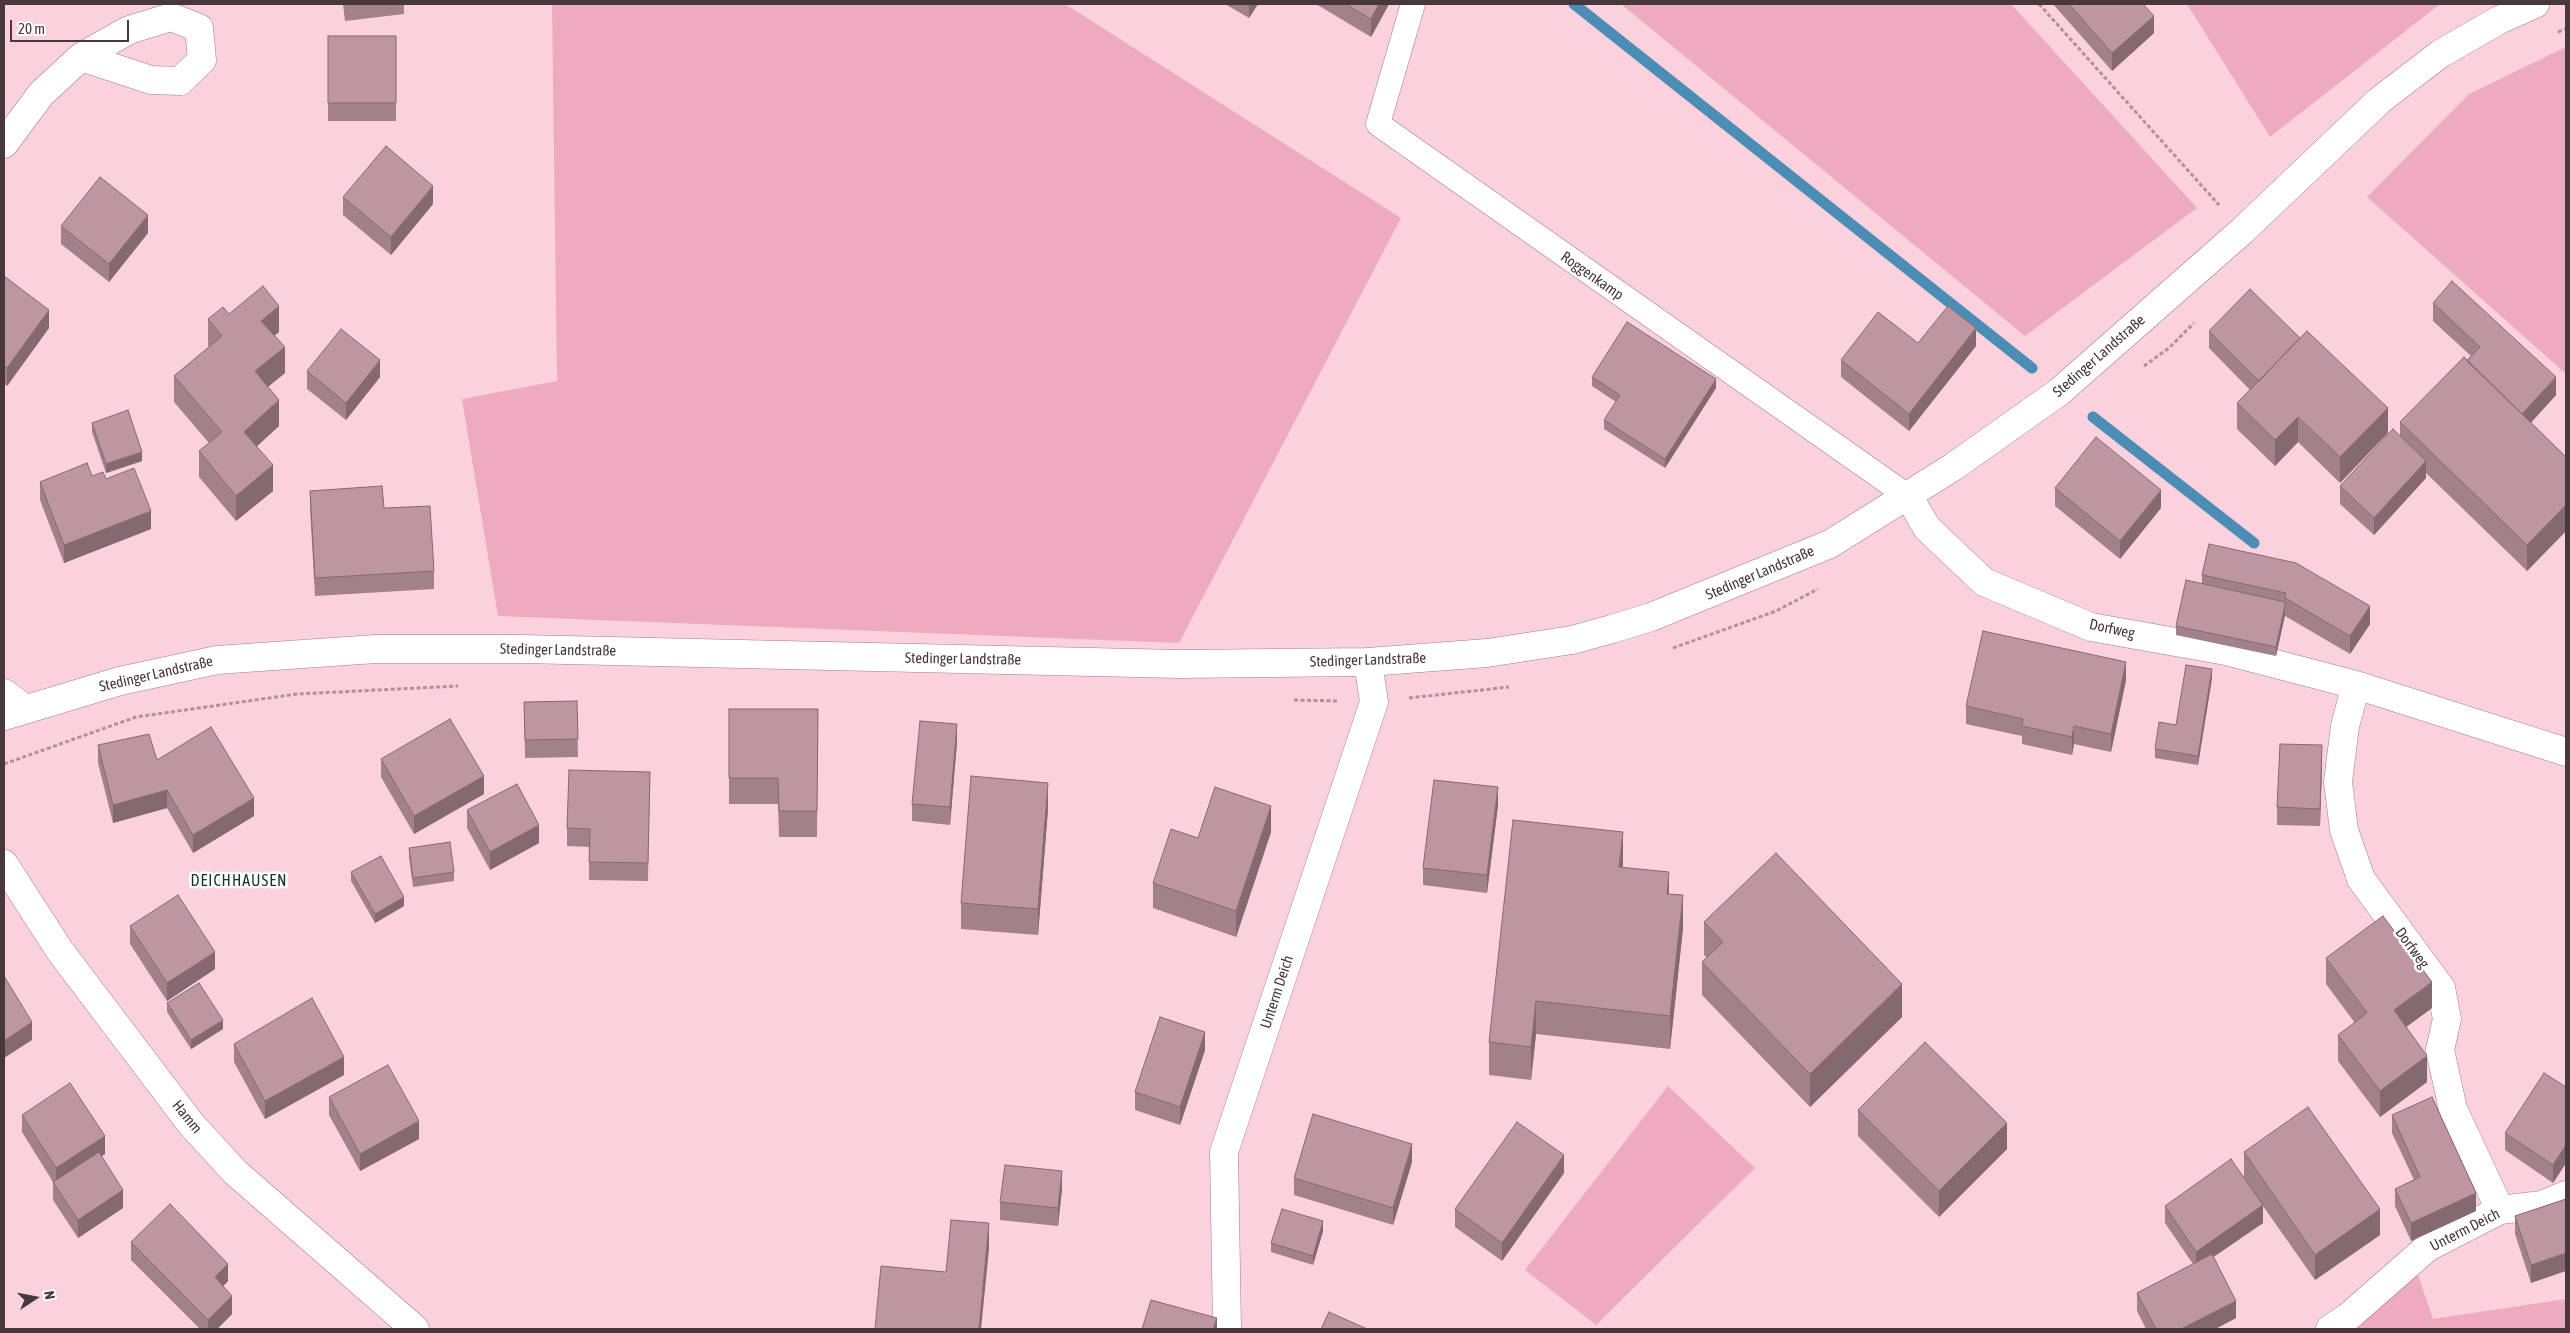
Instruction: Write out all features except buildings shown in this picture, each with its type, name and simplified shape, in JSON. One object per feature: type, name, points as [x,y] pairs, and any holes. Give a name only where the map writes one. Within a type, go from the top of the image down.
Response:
[{"type":"street","name":"Stedinger Landstraße","points":[[11,706],[217,660],[375,648],[522,649],[1169,664],[1368,662],[1486,653],[1572,640],[1651,617],[1830,544],[1909,497],[2059,392],[2242,231],[2380,100],[2440,54],[2499,20],[2535,4]]},
{"type":"street","points":[[4,144],[41,94],[81,57]]},
{"type":"street","name":"Dorfweg","points":[[1909,497],[1927,528],[1984,582],[2091,627],[2226,651],[2356,685],[2566,752]]},
{"type":"street","name":"Unterm Deich","points":[[1227,1329],[1224,1152],[1374,702],[1368,662]]},
{"type":"street","name":"Dorfweg","points":[[2356,685],[2345,726],[2338,782],[2344,830],[2361,879],[2441,988],[2447,1019],[2440,1050],[2453,1109],[2500,1210]]},
{"type":"street","name":"Hamm","points":[[4,864],[60,951],[191,1124],[235,1172],[415,1329]]},
{"type":"street","name":"Unterm Deich","points":[[2330,1329],[2348,1317],[2428,1247],[2500,1210],[2542,1205],[2566,1196]]},
{"type":"lane","name":"Roggenkamp","points":[[1413,4],[1378,124],[1909,497]]},
{"type":"path","points":[[2039,4],[2242,231]]},
{"type":"path","points":[[2548,36],[2566,28]]},
{"type":"path","points":[[2138,371],[2169,348],[2196,321]]},
{"type":"path","points":[[1664,652],[1776,611],[1827,584]]},
{"type":"path","points":[[4,764],[136,717],[298,694],[466,686]]},
{"type":"path","points":[[1285,700],[1374,702],[1511,687]]},
{"type":"shaded area","points":[[552,4],[1065,4],[1401,218],[1179,643],[498,616],[462,399],[557,381]]},
{"type":"shaded area","points":[[1621,4],[2011,4],[2197,208],[2025,336]]},
{"type":"shaded area","points":[[2187,4],[2440,4],[2270,137]]},
{"type":"shaded area","points":[[2566,47],[2566,374],[2367,197],[2469,94]]},
{"type":"shaded area","points":[[1668,1086],[1755,1168],[1596,1325],[1525,1270]]},
{"type":"shaded area","points":[[2417,1272],[2433,1319],[2566,1299],[2566,1329],[2341,1329]]},
{"type":"waterway","points":[[1574,4],[2032,368]]},
{"type":"waterway","points":[[2093,417],[2254,543]]},
{"type":"district","name":"DEICHHAUSEN","points":[[239,881]]}]
